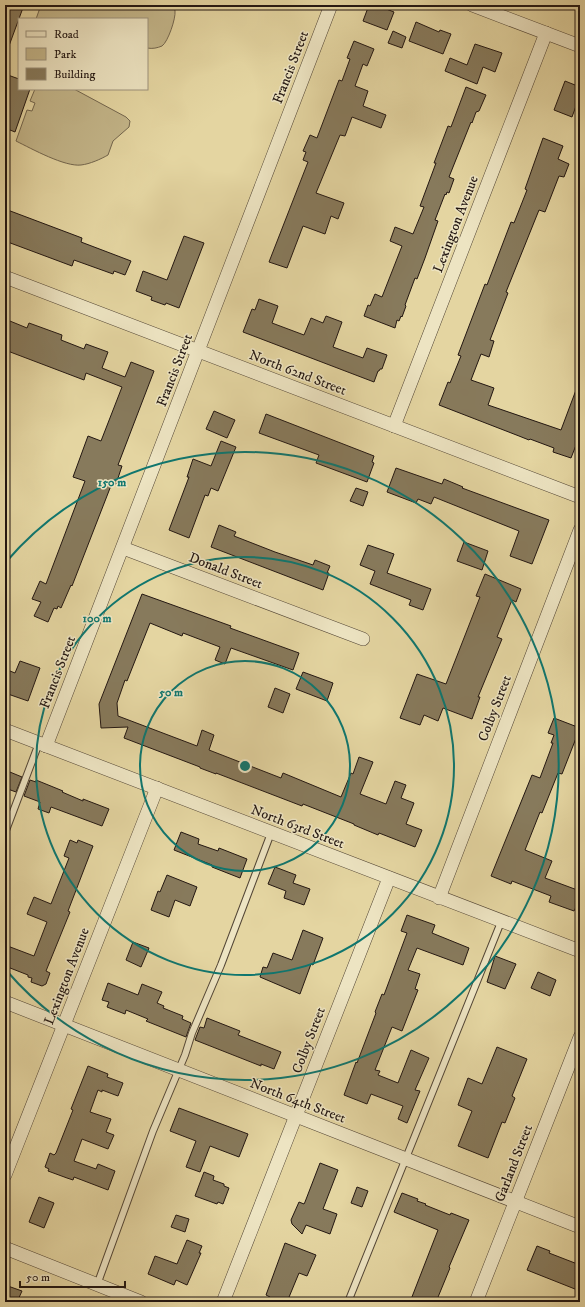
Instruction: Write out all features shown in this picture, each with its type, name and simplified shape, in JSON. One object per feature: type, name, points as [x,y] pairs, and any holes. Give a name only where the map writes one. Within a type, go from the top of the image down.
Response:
[{"type":"street","name":"Francis Street","points":[[42,745],[123,548],[331,5]]},
{"type":"street","points":[[472,5],[580,46]]},
{"type":"street","name":"Lexington Avenue","points":[[394,426],[546,33]]},
{"type":"street","name":"North 62nd Street","points":[[5,277],[580,497]]},
{"type":"street","name":"Colby Street","points":[[439,898],[580,530]]},
{"type":"street","name":"Donald Street","points":[[123,548],[363,639]]},
{"type":"street","name":"North 63rd Street","points":[[5,730],[501,922],[580,951]]},
{"type":"street","name":"Lexington Avenue","points":[[5,1176],[157,788]]},
{"type":"street","name":"Colby Street","points":[[222,1302],[389,878]]},
{"type":"street","name":"North 64th Street","points":[[5,1002],[178,1071],[580,1227]]},
{"type":"street","name":"Garland Street","points":[[476,1302],[580,1037]]},
{"type":"street","points":[[5,1248],[141,1302]]},
{"type":"lane","points":[[5,833],[42,745]]},
{"type":"lane","points":[[97,1285],[149,1144],[192,1033],[221,965],[271,833]]},
{"type":"lane","points":[[348,1302],[501,922]]},
{"type":"green space","points":[[41,5],[173,5],[175,10],[174,19],[167,40],[162,46],[153,48],[148,48],[148,18],[36,18]]},
{"type":"green space","points":[[35,90],[76,90],[126,117],[130,121],[129,127],[113,141],[108,155],[81,165],[66,163],[48,157],[16,141],[27,110],[32,111],[35,103],[30,101]]},
{"type":"building","points":[[5,5],[24,5],[6,54]]},
{"type":"building","points":[[369,5],[376,5],[394,12],[387,30],[363,21]]},
{"type":"building","points":[[416,22],[439,32],[440,30],[451,34],[443,54],[409,41]]},
{"type":"building","points":[[393,31],[406,37],[402,48],[388,43]]},
{"type":"building","points":[[354,41],[374,49],[367,66],[363,64],[355,86],[368,91],[363,106],[386,115],[381,128],[352,117],[345,136],[340,135],[316,193],[344,203],[338,219],[331,216],[325,234],[303,226],[287,268],[269,262],[308,162],[303,160],[306,152],[303,151],[310,135],[317,138],[339,80],[342,81],[350,59],[347,58]]},
{"type":"building","points":[[475,44],[502,53],[495,72],[483,67],[477,84],[445,71],[450,58],[467,65]]},
{"type":"building","points":[[5,74],[18,79],[18,90],[30,90],[15,132],[5,128]]},
{"type":"building","points":[[565,81],[580,87],[580,108],[576,106],[572,117],[554,110]]},
{"type":"building","points":[[466,87],[486,95],[479,111],[476,112],[472,123],[471,122],[449,177],[454,179],[449,193],[447,192],[446,195],[445,194],[435,220],[438,221],[425,258],[417,279],[415,278],[402,317],[401,316],[399,321],[397,320],[395,328],[364,316],[368,305],[370,306],[375,294],[382,297],[402,246],[390,241],[395,227],[413,234],[424,207],[420,206],[436,163],[434,163],[448,126],[451,127]]},
{"type":"building","points":[[543,138],[563,146],[558,159],[569,164],[564,177],[559,176],[545,212],[539,210],[506,292],[508,293],[490,340],[494,341],[489,357],[481,354],[471,380],[494,388],[488,405],[561,430],[580,382],[580,435],[571,458],[553,452],[554,448],[530,439],[529,440],[439,405],[448,382],[450,383],[461,356],[458,355],[485,284],[487,285],[511,222],[514,223],[527,190],[525,189]]},
{"type":"building","points":[[5,209],[82,238],[81,242],[131,261],[125,275],[114,271],[113,274],[74,260],[72,266],[5,241]]},
{"type":"building","points":[[184,236],[204,243],[179,308],[166,303],[165,305],[151,300],[152,297],[136,291],[143,271],[167,280]]},
{"type":"building","points":[[259,299],[278,306],[272,323],[304,335],[311,318],[323,323],[326,316],[342,322],[333,347],[363,358],[367,348],[387,355],[382,369],[378,371],[374,382],[243,332],[252,309],[255,310]]},
{"type":"building","points":[[5,319],[27,328],[29,323],[62,335],[61,340],[84,349],[86,344],[108,352],[102,368],[125,377],[131,362],[154,371],[118,465],[122,466],[116,484],[112,483],[72,586],[71,585],[61,608],[58,606],[57,609],[54,608],[48,622],[34,616],[41,602],[32,599],[40,581],[46,584],[85,481],[73,477],[88,436],[101,441],[122,387],[86,373],[84,380],[5,350]]},
{"type":"building","points":[[214,411],[235,420],[227,438],[206,429]]},
{"type":"building","points":[[266,414],[374,456],[372,462],[374,463],[367,482],[316,463],[319,455],[259,433]]},
{"type":"building","points":[[221,441],[236,447],[218,491],[211,488],[208,496],[205,495],[189,538],[169,530],[189,477],[187,477],[193,459],[211,466]]},
{"type":"building","points":[[396,468],[442,484],[444,479],[463,487],[462,488],[549,520],[532,564],[510,556],[519,531],[434,497],[431,504],[418,499],[416,503],[387,492]]},
{"type":"building","points":[[356,488],[368,492],[363,506],[350,501]]},
{"type":"building","points":[[219,525],[236,532],[234,536],[275,552],[313,565],[315,560],[330,566],[323,590],[211,547]]},
{"type":"building","points":[[464,542],[488,551],[482,570],[457,561]]},
{"type":"building","points":[[368,545],[394,554],[387,573],[431,589],[423,610],[409,605],[411,600],[370,584],[375,571],[360,565]]},
{"type":"building","points":[[485,574],[521,589],[516,602],[512,600],[497,637],[502,639],[478,697],[480,697],[472,719],[443,708],[438,721],[424,715],[420,725],[400,718],[417,674],[446,684],[480,597],[476,596]]},
{"type":"building","points":[[142,594],[231,626],[230,628],[299,653],[293,670],[231,648],[225,664],[215,660],[220,647],[183,633],[182,636],[150,623],[127,681],[125,680],[117,703],[118,716],[197,746],[202,730],[214,735],[209,750],[281,778],[283,773],[341,797],[351,773],[353,774],[359,757],[373,762],[360,794],[386,804],[395,781],[406,785],[401,798],[414,803],[406,824],[422,830],[415,847],[379,833],[378,835],[303,804],[302,806],[124,738],[128,727],[101,728],[99,704]]},
{"type":"building","points":[[20,661],[40,668],[28,701],[5,693],[5,669],[15,673]]},
{"type":"building","points":[[303,672],[333,683],[327,701],[296,689]]},
{"type":"building","points":[[275,688],[290,694],[283,713],[268,707]]},
{"type":"building","points":[[554,718],[580,728],[562,774],[558,773],[525,850],[552,861],[545,878],[580,891],[580,909],[576,907],[574,911],[549,902],[551,896],[512,881],[511,884],[491,876],[532,775],[540,778],[553,743],[551,743],[554,735],[548,733]]},
{"type":"building","points":[[5,770],[22,777],[16,792],[5,788]]},
{"type":"building","points":[[30,780],[36,782],[36,780],[83,801],[83,799],[109,809],[102,826],[51,807],[49,813],[38,809],[40,802],[24,796]]},
{"type":"building","points":[[181,832],[199,839],[198,844],[218,851],[219,848],[247,859],[240,878],[174,850]]},
{"type":"building","points":[[70,840],[77,843],[78,840],[93,846],[68,911],[70,912],[46,971],[50,973],[46,984],[42,986],[31,982],[32,978],[28,977],[28,975],[5,966],[5,945],[34,956],[47,922],[27,914],[34,897],[51,904],[69,858],[64,856]]},
{"type":"building","points":[[275,867],[296,875],[293,883],[310,889],[304,905],[284,898],[286,891],[268,884]]},
{"type":"building","points":[[167,875],[197,887],[190,906],[175,900],[169,917],[151,910],[158,891],[160,892]]},
{"type":"building","points":[[407,915],[435,925],[432,933],[469,948],[463,965],[417,948],[408,970],[420,974],[415,989],[418,990],[402,1031],[392,1027],[375,1070],[380,1071],[378,1075],[398,1083],[411,1050],[429,1058],[415,1090],[420,1091],[407,1123],[398,1119],[403,1106],[371,1094],[367,1104],[344,1095],[407,933],[401,931]]},
{"type":"building","points":[[303,930],[323,938],[313,965],[311,964],[300,994],[260,977],[263,967],[267,968],[273,953],[292,960]]},
{"type":"building","points":[[133,942],[149,948],[141,967],[126,960]]},
{"type":"building","points":[[495,956],[516,964],[505,989],[487,982]]},
{"type":"building","points":[[538,972],[556,980],[550,996],[531,988]]},
{"type":"building","points":[[108,983],[138,995],[142,984],[162,992],[157,1003],[164,1006],[163,1008],[183,1016],[182,1019],[191,1023],[186,1037],[146,1021],[148,1019],[126,1010],[125,1014],[107,1007],[109,1002],[102,1000]]},
{"type":"building","points":[[207,1018],[240,1031],[238,1035],[281,1052],[274,1069],[261,1064],[261,1066],[195,1040],[200,1027],[204,1028]]},
{"type":"building","points":[[497,1047],[527,1059],[512,1096],[515,1098],[505,1123],[502,1122],[488,1158],[458,1146],[472,1111],[458,1105],[468,1078],[482,1084]]},
{"type":"building","points":[[88,1066],[108,1074],[107,1077],[123,1083],[118,1096],[98,1090],[90,1112],[111,1119],[106,1132],[114,1135],[108,1149],[82,1139],[74,1161],[96,1169],[98,1164],[115,1171],[108,1190],[74,1177],[73,1180],[67,1178],[48,1171],[49,1169],[45,1167],[50,1153],[54,1155],[56,1153]]},
{"type":"building","points":[[179,1108],[248,1134],[239,1157],[210,1146],[200,1172],[186,1167],[196,1141],[170,1131]]},
{"type":"building","points":[[320,1163],[338,1170],[323,1209],[337,1214],[330,1234],[306,1225],[302,1234],[292,1224],[291,1220],[299,1202],[304,1204]]},
{"type":"building","points":[[204,1172],[214,1176],[213,1180],[224,1184],[224,1186],[229,1188],[223,1204],[218,1202],[217,1204],[195,1196]]},
{"type":"building","points":[[357,1187],[368,1191],[362,1207],[351,1203]]},
{"type":"building","points":[[402,1193],[418,1199],[417,1201],[426,1204],[425,1205],[450,1215],[451,1213],[469,1220],[436,1302],[410,1302],[438,1230],[394,1212]]},
{"type":"building","points":[[39,1197],[54,1203],[44,1228],[29,1222]]},
{"type":"building","points":[[176,1215],[189,1219],[185,1232],[171,1227]]},
{"type":"building","points":[[187,1240],[202,1246],[199,1253],[201,1253],[187,1285],[176,1280],[174,1285],[148,1274],[155,1256],[177,1264]]},
{"type":"building","points":[[285,1243],[316,1255],[307,1276],[299,1273],[287,1302],[268,1302],[270,1297],[266,1295]]},
{"type":"building","points":[[537,1246],[550,1251],[549,1253],[580,1265],[580,1291],[527,1270]]},
{"type":"building","points":[[5,1285],[22,1291],[17,1302],[5,1302]]}]
